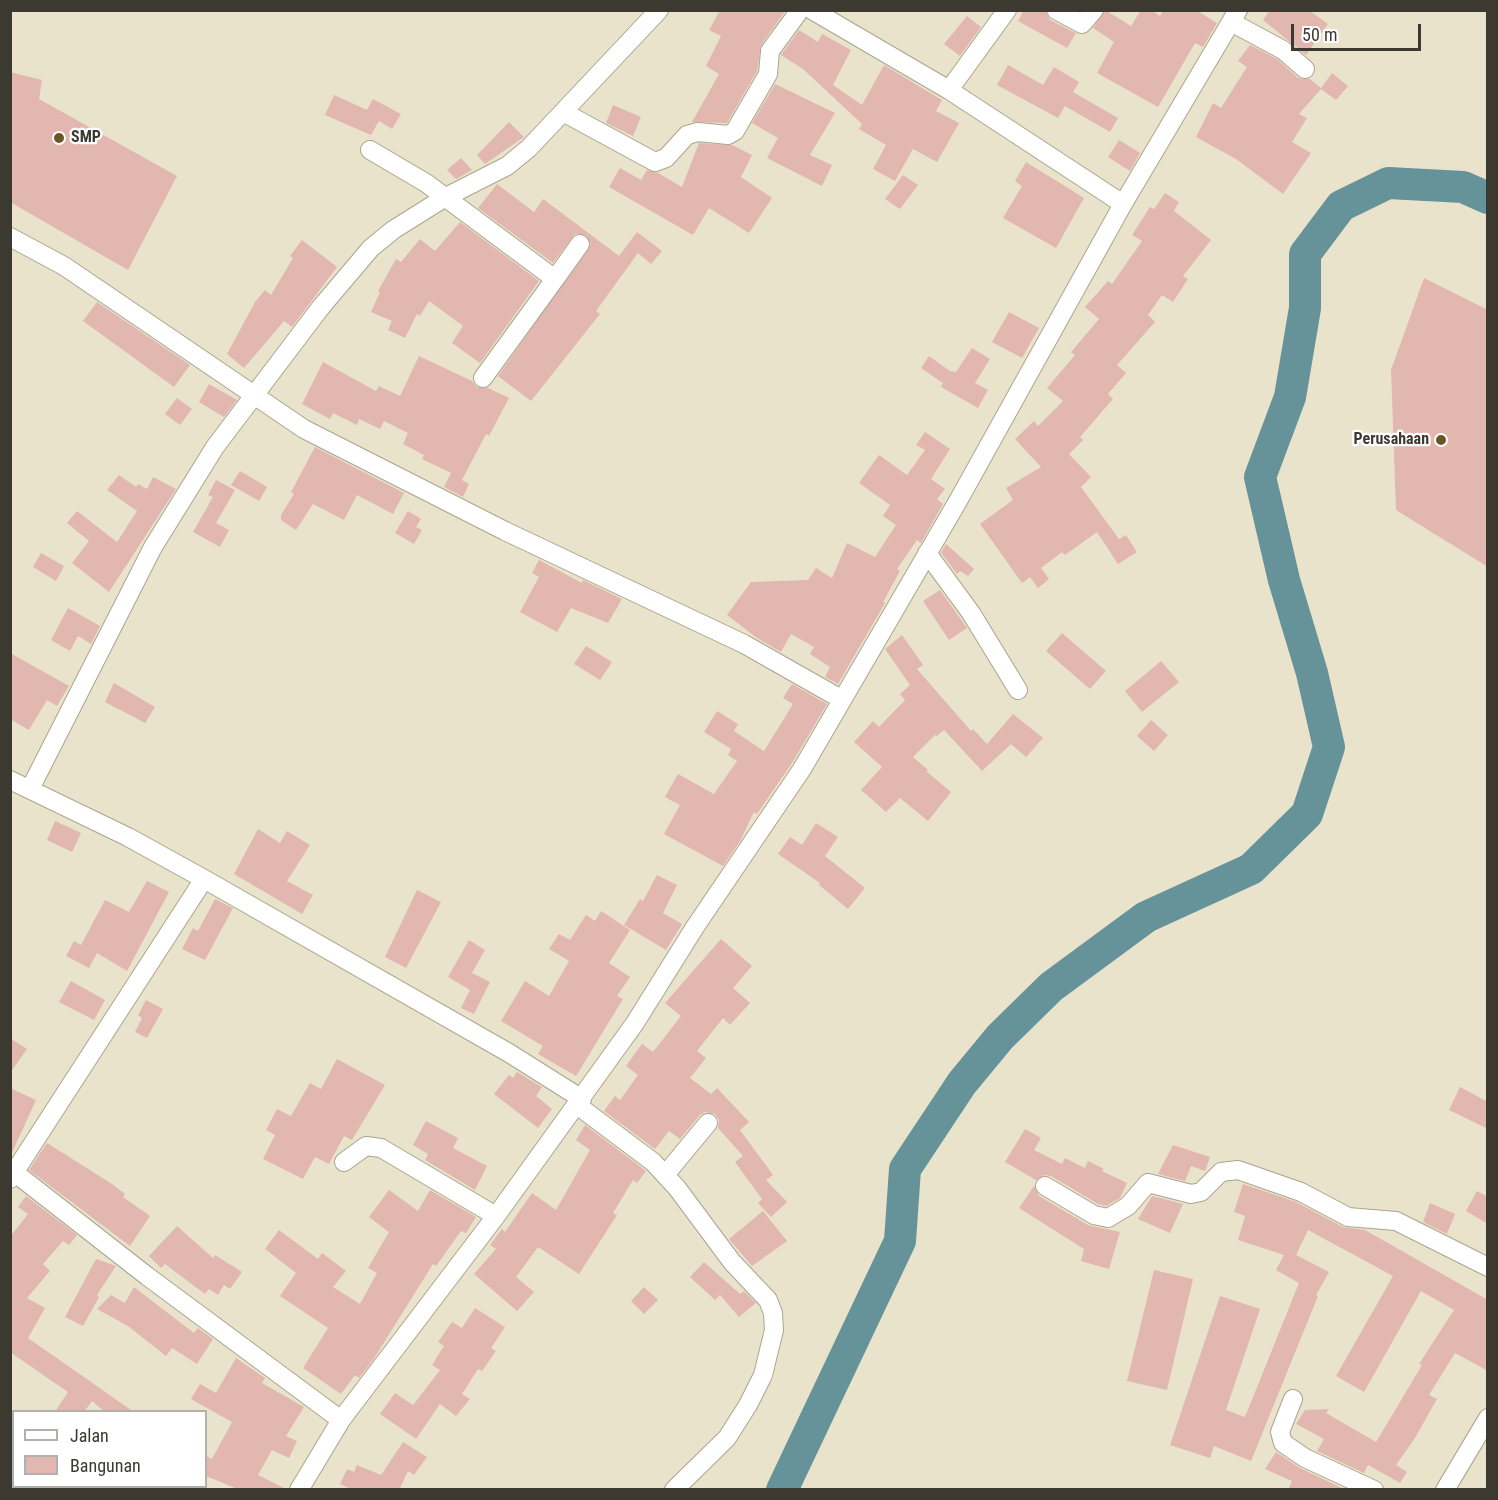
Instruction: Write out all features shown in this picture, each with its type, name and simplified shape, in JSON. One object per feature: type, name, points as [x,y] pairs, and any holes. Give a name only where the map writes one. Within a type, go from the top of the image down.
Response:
[{"type":"street","points":[[30,789],[153,547],[215,447],[321,307],[371,248],[393,230],[444,198],[507,166],[530,148],[659,10]]},
{"type":"street","points":[[563,112],[655,162],[666,158],[687,135],[698,132],[728,135],[735,130],[768,74],[770,51],[800,10]]},
{"type":"street","points":[[812,10],[949,90],[1123,204]]},
{"type":"street","points":[[949,90],[1007,10]]},
{"type":"street","points":[[1056,10],[1082,24],[1094,10]]},
{"type":"street","points":[[299,1490],[341,1420],[496,1216],[635,1023],[695,927],[802,769],[927,553],[1123,204],[1234,16],[1283,50],[1305,69]]},
{"type":"street","points":[[370,150],[404,168],[555,279]]},
{"type":"street","points":[[10,237],[64,266],[304,429],[382,471],[744,644],[841,699]]},
{"type":"street","points":[[483,378],[580,244]]},
{"type":"street","points":[[927,553],[971,613],[1018,690]]},
{"type":"street","points":[[10,780],[128,837],[509,1053],[579,1102],[653,1162],[732,1262],[768,1300],[773,1313],[774,1330],[763,1376],[748,1405],[727,1438],[674,1490]]},
{"type":"street","points":[[204,879],[111,1027],[12,1173],[341,1420]]},
{"type":"street","points":[[665,1175],[708,1123]]},
{"type":"street","points":[[344,1162],[366,1146],[381,1149],[496,1216]]},
{"type":"street","points":[[1045,1186],[1094,1215],[1108,1218],[1128,1206],[1148,1183],[1155,1182],[1191,1194],[1201,1192],[1221,1172],[1239,1170],[1301,1192],[1348,1217],[1396,1221],[1488,1267]]},
{"type":"street","points":[[1293,1399],[1280,1432],[1283,1443],[1305,1458],[1374,1490]]},
{"type":"street","points":[[1445,1490],[1488,1418]]},
{"type":"building","points":[[720,10],[786,10],[761,45],[757,71],[727,123],[692,122],[719,74],[706,66],[721,36],[709,30]]},
{"type":"building","points":[[1024,10],[1045,10],[1050,20],[1076,33],[1067,48],[1018,21]]},
{"type":"building","points":[[1105,10],[1131,26],[1141,10],[1151,10],[1160,16],[1163,10],[1196,10],[1217,23],[1203,47],[1195,43],[1158,107],[1097,73],[1114,42],[1093,28]]},
{"type":"building","points":[[1270,10],[1309,10],[1328,24],[1306,55],[1263,20]]},
{"type":"building","points":[[967,16],[981,27],[960,56],[944,44]]},
{"type":"building","points":[[799,30],[818,42],[822,34],[851,50],[833,85],[862,105],[884,65],[942,100],[936,111],[959,123],[937,162],[913,149],[895,181],[873,169],[886,145],[859,129],[862,124],[803,69],[781,55]]},
{"type":"building","points":[[1250,45],[1277,59],[1298,78],[1310,79],[1321,88],[1332,73],[1348,86],[1336,100],[1321,89],[1299,114],[1307,118],[1292,142],[1311,153],[1283,194],[1236,159],[1196,137],[1213,103],[1221,108],[1247,67],[1238,61]]},
{"type":"building","points":[[1008,65],[1043,85],[1054,67],[1079,82],[1073,92],[1118,118],[1110,132],[1065,106],[1058,118],[997,85]]},
{"type":"building","name":"SMP","points":[[10,72],[42,80],[39,99],[177,176],[128,270],[10,202]]},
{"type":"building","points":[[775,84],[835,113],[810,155],[832,165],[822,186],[767,158],[778,138],[752,123]]},
{"type":"building","points":[[334,95],[367,110],[373,99],[401,114],[392,129],[379,121],[371,135],[325,115]]},
{"type":"building","points":[[613,105],[641,117],[633,136],[606,123]]},
{"type":"building","points":[[509,122],[524,137],[485,164],[477,155]]},
{"type":"building","points":[[1119,140],[1140,153],[1130,171],[1108,157]]},
{"type":"building","points":[[699,143],[732,145],[752,155],[741,177],[772,198],[749,233],[709,208],[693,235],[609,187],[620,168],[641,180],[647,170],[658,173],[682,187]]},
{"type":"building","points":[[461,158],[472,170],[456,179],[447,170]]},
{"type":"building","points":[[1026,162],[1084,198],[1056,248],[1003,218],[1022,186],[1015,181]]},
{"type":"building","points":[[903,175],[918,185],[900,209],[885,199]]},
{"type":"building","points":[[497,184],[534,212],[543,199],[619,256],[637,232],[662,251],[651,264],[638,253],[596,311],[600,314],[531,401],[498,376],[591,244],[586,235],[575,234],[553,263],[478,208]]},
{"type":"building","points":[[1165,193],[1179,202],[1174,211],[1211,240],[1183,276],[1188,279],[1173,302],[1162,295],[1148,315],[1155,322],[1117,365],[1126,373],[1108,394],[1113,399],[1080,437],[1083,440],[1069,454],[1091,477],[1081,487],[1119,539],[1126,535],[1137,552],[1118,564],[1097,532],[1065,555],[1062,552],[1041,568],[1049,579],[1038,588],[1030,577],[1022,583],[980,524],[1013,500],[1006,488],[1041,467],[1015,439],[1034,421],[1038,426],[1063,401],[1047,388],[1075,355],[1071,352],[1099,319],[1085,307],[1108,281],[1112,284],[1142,241],[1132,235],[1150,207],[1154,209]]},
{"type":"building","points":[[460,222],[539,281],[480,363],[452,343],[463,326],[429,301],[420,316],[417,314],[405,338],[388,330],[392,321],[371,312],[380,292],[378,291],[396,259],[401,262],[420,239],[435,251]]},
{"type":"building","points":[[302,240],[337,267],[292,327],[284,321],[244,368],[227,354],[255,302],[265,290],[271,295],[293,258],[290,256]]},
{"type":"building","name":"Perusahaan","points":[[1424,278],[1488,310],[1488,567],[1396,510],[1391,370]]},
{"type":"building","points":[[97,302],[190,365],[174,387],[83,321]]},
{"type":"building","points":[[1009,312],[1039,328],[1022,358],[992,342]]},
{"type":"building","points":[[972,348],[990,359],[975,383],[988,390],[978,408],[941,387],[943,383],[921,368],[929,356],[950,371],[956,372]]},
{"type":"building","points":[[419,356],[472,381],[477,387],[488,388],[509,398],[489,436],[486,434],[462,480],[469,484],[463,497],[444,487],[451,473],[422,459],[424,455],[403,444],[408,433],[384,421],[380,429],[359,419],[357,425],[333,413],[330,419],[302,404],[323,362],[376,391],[379,386],[400,396]]},
{"type":"building","points":[[209,384],[237,400],[224,417],[199,402]]},
{"type":"building","points":[[177,398],[192,409],[180,425],[165,414]]},
{"type":"building","points":[[925,432],[950,449],[931,479],[945,489],[937,499],[943,504],[921,543],[917,540],[897,569],[900,571],[883,602],[885,603],[838,684],[825,677],[830,667],[810,654],[814,647],[791,634],[781,652],[757,638],[727,615],[751,582],[808,580],[816,568],[832,578],[847,543],[875,557],[896,525],[883,516],[890,505],[859,483],[879,455],[907,475],[925,450],[916,445]]},
{"type":"building","points":[[315,447],[404,493],[393,514],[357,495],[344,520],[313,504],[296,530],[281,520],[281,515],[294,494],[291,492]]},
{"type":"building","points":[[240,471],[267,487],[259,501],[231,485]]},
{"type":"building","points":[[119,475],[136,487],[138,484],[147,489],[153,477],[176,489],[109,592],[72,563],[89,541],[67,523],[77,511],[117,542],[137,511],[107,490]]},
{"type":"building","points":[[216,480],[235,490],[216,523],[229,530],[220,547],[193,532],[213,497],[208,495]]},
{"type":"building","points":[[408,511],[421,519],[416,527],[422,530],[414,544],[395,533]]},
{"type":"building","points":[[946,544],[974,569],[968,576],[960,571],[957,574],[941,553]]},
{"type":"building","points":[[41,553],[64,566],[56,581],[33,567]]},
{"type":"building","points":[[539,560],[582,583],[583,580],[622,599],[608,623],[571,608],[557,632],[520,612],[539,577],[532,573]]},
{"type":"building","points":[[940,590],[967,628],[949,640],[923,601]]},
{"type":"building","points":[[68,608],[100,626],[91,644],[78,636],[70,651],[51,640]]},
{"type":"building","points":[[1062,633],[1106,671],[1090,689],[1046,651]]},
{"type":"building","points":[[902,635],[923,665],[917,669],[971,731],[973,729],[987,744],[1013,714],[1043,738],[1026,757],[1011,744],[982,771],[944,730],[937,736],[935,735],[913,757],[951,792],[928,821],[900,798],[886,812],[861,790],[882,767],[854,742],[873,721],[879,727],[905,700],[900,694],[910,685],[885,649]]},
{"type":"building","points":[[586,646],[612,662],[600,680],[574,664]]},
{"type":"building","points":[[10,653],[69,686],[57,706],[47,700],[29,730],[10,719]]},
{"type":"building","points":[[1161,661],[1179,682],[1142,712],[1125,691]]},
{"type":"building","points":[[114,683],[155,707],[145,723],[105,702]]},
{"type":"building","points":[[792,684],[827,704],[792,763],[757,814],[754,812],[740,841],[723,866],[664,834],[680,805],[665,797],[678,774],[714,794],[737,761],[728,755],[731,749],[704,732],[717,711],[738,724],[734,731],[764,751],[793,704],[783,698]]},
{"type":"building","points":[[1151,720],[1168,735],[1154,751],[1137,736]]},
{"type":"building","points":[[55,821],[81,833],[72,852],[47,840]]},
{"type":"building","points":[[816,823],[838,837],[825,856],[865,888],[848,909],[819,885],[820,883],[778,854],[790,837],[802,845]]},
{"type":"building","points":[[258,829],[280,843],[287,831],[310,845],[287,881],[313,895],[302,914],[234,874]]},
{"type":"building","points":[[657,875],[677,885],[663,913],[682,924],[666,950],[624,925],[640,899],[643,901]]},
{"type":"building","points":[[147,881],[169,892],[127,971],[97,953],[89,968],[66,956],[74,941],[81,945],[105,900],[129,912]]},
{"type":"building","points":[[417,890],[441,902],[406,968],[385,957]]},
{"type":"building","points":[[215,899],[233,908],[205,960],[182,949],[193,928],[198,931]]},
{"type":"building","points":[[601,911],[630,930],[609,963],[630,977],[617,996],[623,999],[576,1076],[538,1054],[543,1046],[501,1021],[525,981],[549,996],[569,961],[549,949],[559,934],[570,940],[586,915],[595,921]]},
{"type":"building","points":[[721,939],[752,966],[733,988],[750,1003],[730,1025],[723,1018],[697,1051],[706,1058],[690,1078],[711,1094],[717,1088],[749,1122],[740,1130],[773,1175],[766,1180],[787,1202],[771,1217],[758,1203],[762,1199],[735,1162],[743,1156],[718,1128],[719,1120],[715,1114],[705,1112],[700,1115],[680,1139],[669,1131],[655,1149],[604,1111],[615,1096],[620,1100],[638,1075],[626,1066],[642,1044],[653,1052],[681,1016],[665,1003]]},
{"type":"building","points":[[469,940],[485,950],[472,973],[490,982],[474,1014],[461,1008],[470,990],[448,977]]},
{"type":"building","points":[[71,981],[105,1000],[94,1020],[59,1002]]},
{"type":"building","points":[[146,1000],[163,1009],[147,1038],[135,1032],[142,1018],[138,1015]]},
{"type":"building","points":[[10,1038],[27,1049],[10,1073]]},
{"type":"building","points":[[337,1059],[385,1085],[352,1140],[344,1136],[329,1164],[315,1157],[303,1179],[263,1159],[275,1135],[266,1130],[277,1109],[291,1116],[310,1083],[321,1089]]},
{"type":"building","points":[[517,1072],[542,1087],[536,1096],[552,1109],[538,1128],[494,1094],[509,1075],[513,1078]]},
{"type":"building","points":[[1460,1087],[1488,1102],[1488,1129],[1449,1110]]},
{"type":"building","points":[[10,1088],[36,1100],[10,1157]]},
{"type":"building","points":[[426,1121],[458,1138],[453,1148],[487,1166],[475,1190],[425,1160],[428,1154],[413,1145]]},
{"type":"building","points":[[585,1125],[646,1171],[637,1183],[633,1180],[613,1213],[617,1215],[579,1274],[538,1247],[516,1277],[534,1292],[517,1311],[474,1274],[496,1249],[490,1245],[502,1229],[505,1232],[532,1193],[556,1210],[590,1150],[576,1140]]},
{"type":"building","points":[[1025,1129],[1041,1138],[1034,1150],[1062,1164],[1065,1158],[1085,1168],[1088,1161],[1104,1169],[1102,1171],[1127,1183],[1120,1198],[1106,1206],[1098,1204],[1051,1176],[1045,1175],[1036,1180],[1005,1162]]},
{"type":"building","points":[[47,1143],[112,1184],[125,1194],[123,1197],[150,1216],[130,1246],[29,1170]]},
{"type":"building","points":[[1173,1145],[1210,1157],[1205,1171],[1191,1166],[1185,1181],[1158,1174]]},
{"type":"building","points":[[1243,1184],[1296,1202],[1343,1227],[1365,1230],[1488,1300],[1488,1371],[1455,1353],[1429,1395],[1437,1399],[1415,1438],[1396,1465],[1407,1472],[1400,1483],[1368,1465],[1364,1473],[1317,1451],[1324,1439],[1296,1424],[1305,1410],[1329,1409],[1326,1413],[1376,1442],[1422,1365],[1419,1364],[1454,1310],[1421,1291],[1364,1392],[1336,1376],[1393,1276],[1308,1230],[1296,1255],[1329,1272],[1316,1295],[1318,1296],[1251,1461],[1214,1446],[1210,1458],[1170,1445],[1220,1296],[1260,1309],[1226,1410],[1245,1417],[1299,1283],[1276,1270],[1284,1255],[1238,1240],[1245,1216],[1234,1212]]},
{"type":"building","points":[[1034,1186],[1039,1196],[1088,1225],[1120,1232],[1109,1269],[1081,1261],[1084,1249],[1019,1208]]},
{"type":"building","points":[[389,1190],[418,1211],[430,1190],[476,1217],[466,1233],[461,1231],[436,1266],[433,1264],[373,1360],[359,1378],[355,1375],[341,1394],[303,1368],[328,1328],[280,1296],[296,1273],[265,1249],[279,1230],[318,1259],[322,1253],[346,1271],[333,1287],[360,1304],[377,1273],[368,1268],[389,1232],[369,1217]]},
{"type":"building","points":[[1477,1191],[1488,1197],[1488,1224],[1466,1211]]},
{"type":"building","points":[[26,1196],[77,1235],[69,1245],[63,1241],[43,1264],[50,1271],[27,1298],[45,1308],[28,1338],[131,1410],[103,1410],[92,1401],[85,1410],[56,1410],[68,1392],[10,1352],[10,1237],[28,1214],[18,1207]]},
{"type":"building","points":[[1152,1196],[1183,1204],[1170,1233],[1138,1219]]},
{"type":"building","points":[[1430,1203],[1455,1214],[1447,1234],[1423,1222]]},
{"type":"building","points":[[763,1211],[787,1241],[752,1266],[729,1239]]},
{"type":"building","points":[[177,1226],[213,1258],[215,1255],[242,1272],[230,1289],[224,1285],[218,1295],[209,1289],[205,1294],[165,1264],[161,1268],[149,1256]]},
{"type":"building","points":[[96,1259],[116,1266],[97,1295],[99,1297],[83,1326],[65,1317]]},
{"type":"building","points":[[704,1262],[740,1294],[744,1291],[756,1303],[739,1317],[720,1295],[715,1300],[690,1277]]},
{"type":"building","points":[[1154,1270],[1193,1279],[1167,1390],[1127,1381]]},
{"type":"building","points":[[134,1287],[194,1333],[198,1328],[213,1339],[197,1364],[172,1348],[166,1356],[128,1326],[97,1309],[111,1295],[125,1303]]},
{"type":"building","points":[[644,1287],[658,1300],[644,1314],[631,1301]]},
{"type":"building","points":[[475,1308],[505,1327],[491,1348],[496,1351],[482,1371],[478,1369],[462,1394],[470,1399],[456,1416],[440,1404],[416,1439],[380,1414],[395,1393],[413,1405],[440,1370],[432,1365],[444,1346],[438,1342],[452,1322],[462,1328]]},
{"type":"building","points":[[236,1358],[265,1378],[262,1383],[304,1407],[286,1436],[297,1441],[289,1458],[272,1450],[258,1475],[288,1490],[240,1490],[207,1476],[207,1456],[212,1459],[232,1422],[191,1399],[200,1384],[216,1393]]},
{"type":"building","points":[[403,1442],[427,1457],[414,1475],[408,1471],[399,1490],[353,1490],[340,1484],[347,1469],[354,1472],[357,1465],[381,1475]]},
{"type":"building","points":[[1276,1452],[1300,1468],[1346,1490],[1288,1490],[1292,1481],[1265,1469]]},
{"type":"waterway","points":[[782,1490],[900,1241],[905,1169],[962,1083],[1000,1037],[1051,987],[1146,917],[1251,869],[1307,814],[1329,747],[1312,673],[1284,580],[1260,477],[1290,397],[1305,308],[1305,254],[1341,206],[1388,183],[1463,187],[1488,198]]},
{"type":"place","name":"SMP","points":[[59,138]]},
{"type":"place","name":"Perusahaan","points":[[1441,440]]}]
